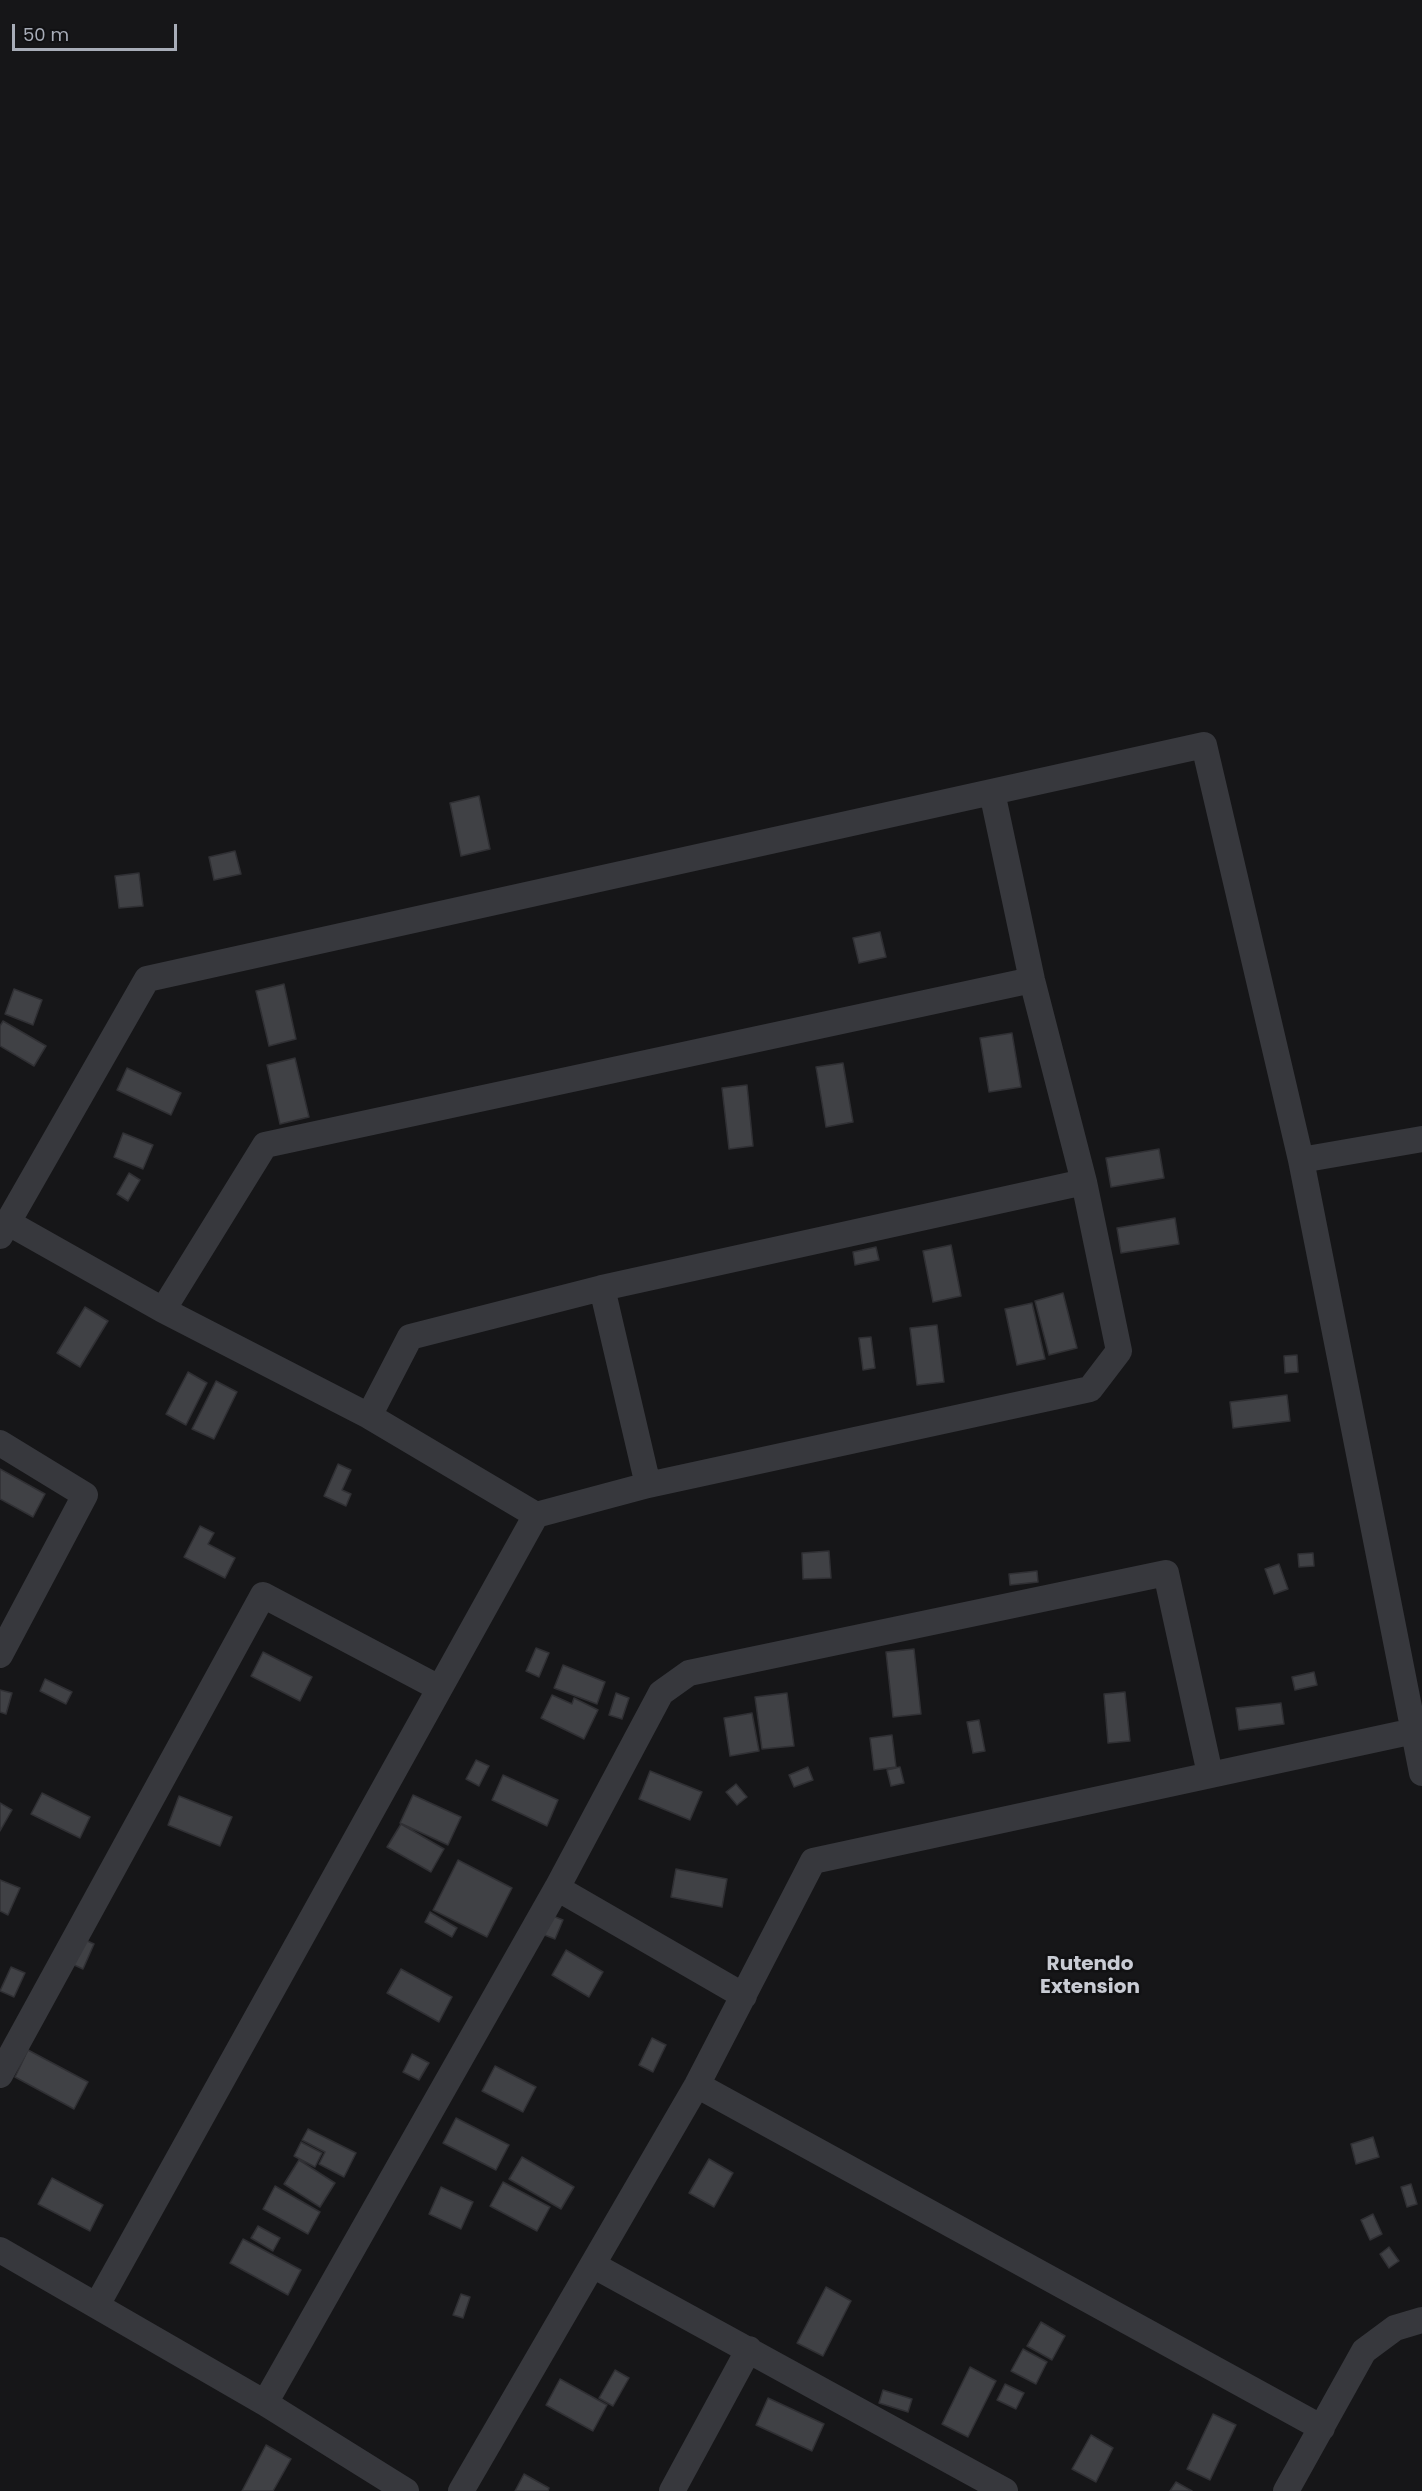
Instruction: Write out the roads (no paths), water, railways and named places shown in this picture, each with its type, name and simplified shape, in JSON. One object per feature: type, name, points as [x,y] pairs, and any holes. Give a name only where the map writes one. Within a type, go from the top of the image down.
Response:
[{"type":"street","points":[[992,792],[1032,980],[1084,1182],[1119,1351],[1090,1389],[648,1485],[536,1515],[369,1416],[3,1229],[147,979],[1204,745],[1301,1160],[1422,1773]]},
{"type":"street","points":[[163,1310],[265,1145],[1032,980]]},
{"type":"street","points":[[1301,1160],[1422,1139]]},
{"type":"street","points":[[369,1416],[411,1337],[602,1288],[1084,1182]]},
{"type":"street","points":[[602,1288],[648,1485]]},
{"type":"street","points":[[0,1443],[85,1494],[0,1655]]},
{"type":"street","points":[[97,2305],[536,1515]]},
{"type":"street","points":[[265,2403],[557,1888],[662,1693],[689,1672],[1166,1573],[1210,1774]]},
{"type":"street","points":[[0,2075],[263,1595],[439,1688]]},
{"type":"street","points":[[461,2491],[697,2085],[813,1861],[1414,1731]]},
{"type":"street","points":[[557,1888],[744,1996]]},
{"type":"street","points":[[697,2085],[1322,2428]]},
{"type":"street","points":[[0,2250],[265,2403],[406,2491]]},
{"type":"street","points":[[593,2265],[1005,2491]]},
{"type":"street","points":[[1286,2491],[1364,2351],[1395,2328],[1422,2320]]},
{"type":"street","points":[[672,2491],[749,2349]]},
{"type":"district","name":"Rutendo Extension","points":[[1090,1976]]}]
